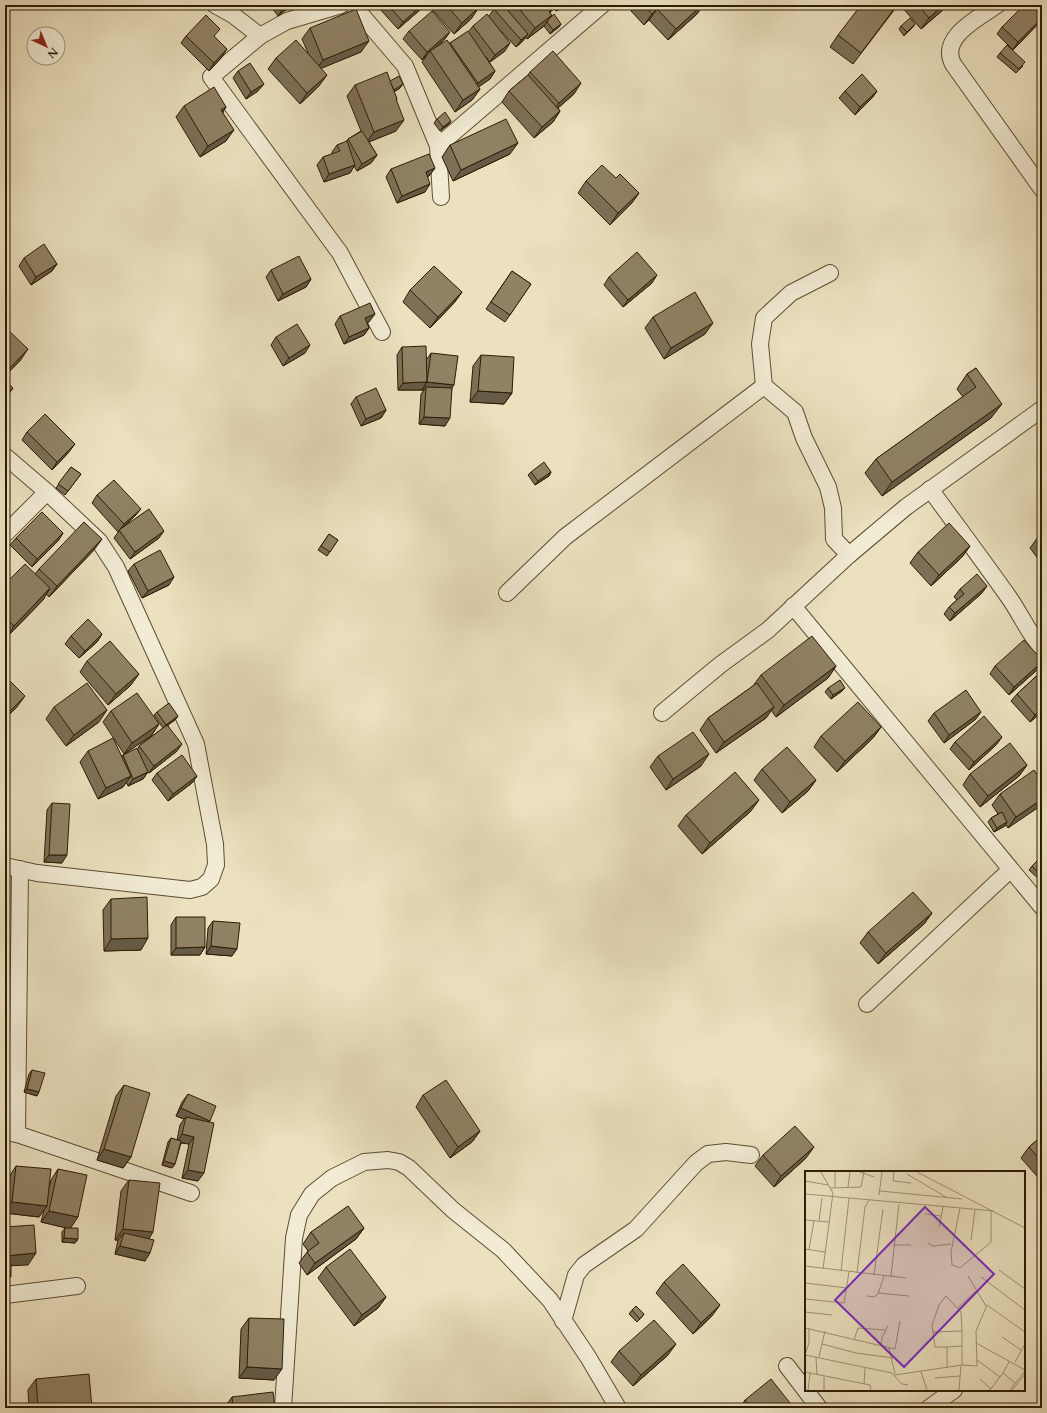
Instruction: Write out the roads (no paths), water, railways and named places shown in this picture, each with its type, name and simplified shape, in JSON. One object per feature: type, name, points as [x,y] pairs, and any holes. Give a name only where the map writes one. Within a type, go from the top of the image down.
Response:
[{"type":"street","points":[[215,5],[233,15],[260,36]]},
{"type":"street","points":[[341,5],[287,21],[260,36],[211,76],[340,253],[382,332]]},
{"type":"street","points":[[353,5],[405,66],[438,146],[441,197]]},
{"type":"street","points":[[438,146],[602,5]]},
{"type":"street","points":[[997,5],[958,34],[950,47],[949,53],[953,64],[1042,189]]},
{"type":"street","points":[[830,273],[791,293],[764,318],[760,344],[764,386],[795,412],[804,438],[828,487],[833,508],[834,539],[849,555]]},
{"type":"street","points":[[507,593],[565,538],[764,386]]},
{"type":"street","points":[[662,713],[737,652],[768,630],[849,555],[930,489],[1042,409]]},
{"type":"street","points":[[5,456],[99,540],[116,567],[196,744],[215,844],[216,865],[211,880],[202,887],[190,890],[38,873],[12,868],[11,1133],[191,1193]]},
{"type":"street","points":[[930,489],[994,575],[1042,648]]},
{"type":"street","points":[[5,534],[47,492]]},
{"type":"street","points":[[793,606],[1042,907]]},
{"type":"street","points":[[867,1004],[1010,870]]},
{"type":"street","points":[[563,1321],[576,1275],[584,1265],[636,1229],[696,1163],[708,1154],[726,1152],[751,1155]]},
{"type":"street","points":[[283,1408],[294,1238],[300,1215],[312,1194],[327,1182],[364,1162],[388,1160],[399,1162],[409,1168],[453,1210],[503,1250],[550,1300],[588,1357],[618,1408]]},
{"type":"street","points":[[5,1295],[77,1286]]},
{"type":"street","points":[[787,1366],[805,1390]]},
{"type":"street","points":[[806,1391],[819,1408]]},
{"type":"street","points":[[929,1408],[953,1391]]}]
